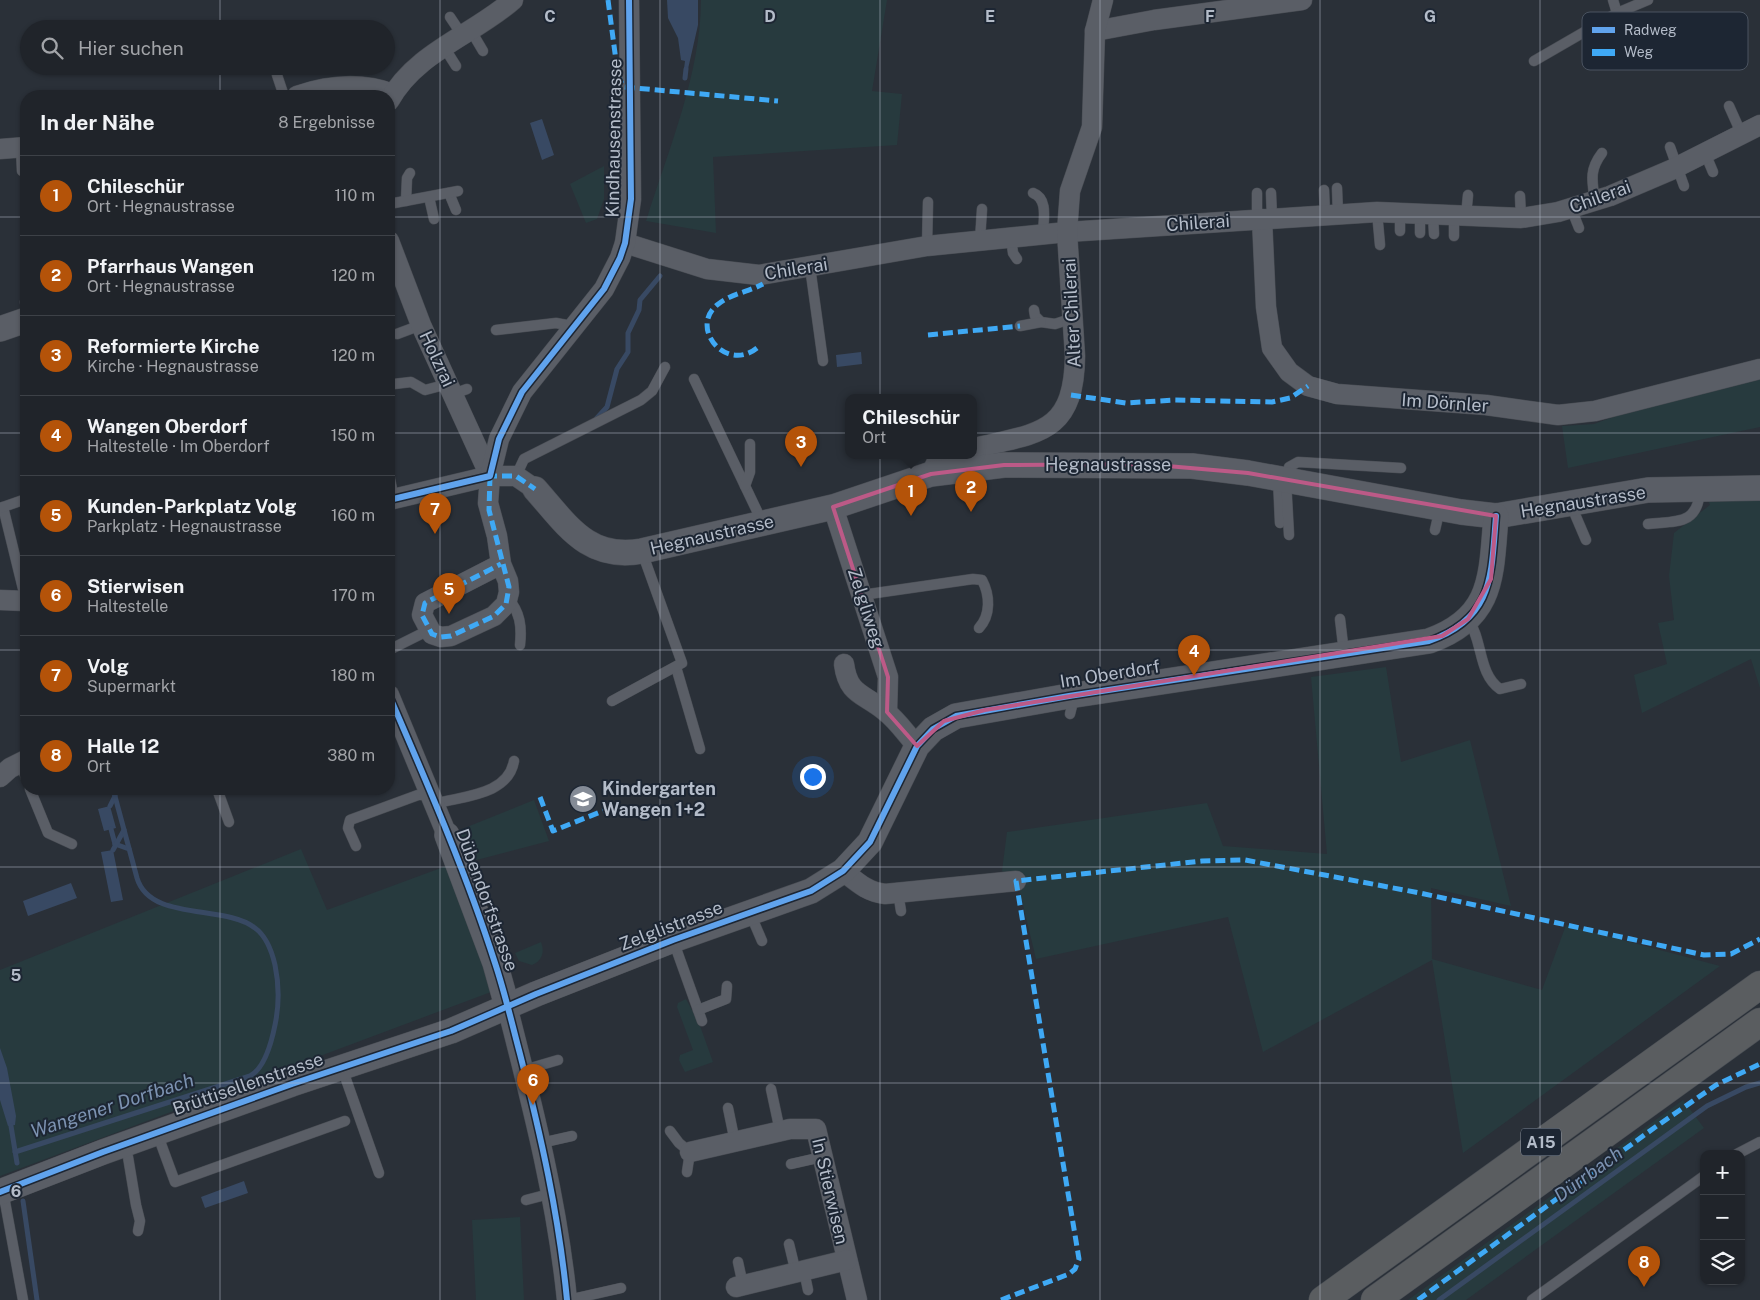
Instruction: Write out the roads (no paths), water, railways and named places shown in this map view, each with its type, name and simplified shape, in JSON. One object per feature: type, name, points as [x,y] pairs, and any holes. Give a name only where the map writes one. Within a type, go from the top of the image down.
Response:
[{"type":"highway","name":"A15","points":[[1323,1300],[1760,985]]},
{"type":"highway","name":"A15","points":[[1375,1300],[1760,1022]]},
{"type":"street","name":"Kindhausenstrasse","points":[[490,476],[499,439],[522,392],[572,326],[604,289],[625,244],[631,192],[629,0]]},
{"type":"street","name":"Alter Chilerai","points":[[977,447],[1037,433],[1051,425],[1063,414],[1075,377],[1067,232],[1070,191],[1092,127],[1095,31],[1102,0]]},
{"type":"street","points":[[1095,31],[1154,20],[1302,0]]},
{"type":"street","points":[[395,93],[408,75],[504,3]]},
{"type":"street","points":[[316,90],[362,85],[373,90]]},
{"type":"street","name":"Chilerai","points":[[625,244],[693,266],[744,275],[759,275],[927,246],[1067,232],[1377,212],[1400,222],[1427,224],[1460,216],[1521,218],[1595,201],[1677,166],[1742,136],[1760,125]]},
{"type":"street","points":[[0,149],[20,147]]},
{"type":"street","name":"Im Dörnler","points":[[1264,219],[1266,307],[1272,348],[1289,372],[1308,386],[1337,394],[1486,405],[1558,415],[1596,411],[1760,369]]},
{"type":"street","name":"Holzrai","points":[[395,257],[421,326],[456,389],[490,476]]},
{"type":"street","points":[[0,329],[20,314]]},
{"type":"street","points":[[931,474],[938,459]]},
{"type":"street","name":"Hegnaustrasse","points":[[525,483],[588,544],[608,552],[622,553],[642,551],[833,507],[931,474],[1004,465],[1144,464],[1192,466],[1282,480],[1438,519],[1496,516],[1571,505],[1648,490],[1760,488]]},
{"type":"street","points":[[490,476],[489,510],[497,536],[501,564],[508,581],[508,598],[502,609],[494,616],[451,636],[436,636],[429,630],[422,615],[425,603],[501,564]]},
{"type":"street","points":[[395,498],[490,476],[525,483]]},
{"type":"street","name":"Zelgliweg","points":[[833,507],[888,677],[887,712]]},
{"type":"street","name":"Im Oberdorf","points":[[843,871],[870,842],[917,746],[933,729],[956,716],[1070,705],[1344,653],[1428,641],[1455,630],[1468,619],[1491,579],[1496,516]]},
{"type":"street","points":[[0,600],[20,601]]},
{"type":"street","points":[[844,664],[846,680],[853,690],[887,712],[917,746]]},
{"type":"street","name":"Dübendorfstrasse","points":[[395,709],[433,799],[495,963],[524,1070],[553,1193],[568,1300]]},
{"type":"street","points":[[0,777],[10,768],[20,767]]},
{"type":"street","points":[[843,871],[864,888],[900,902],[1016,881]]},
{"type":"street","name":"Zelglistrasse","points":[[507,1006],[673,940],[811,891],[843,871]]},
{"type":"street","name":"Brüttisellenstrasse","points":[[2,1192],[156,1132],[341,1067],[451,1031],[507,1006]]},
{"type":"street","name":"In Stierwisen","points":[[689,1162],[735,1142],[780,1131],[816,1129],[857,1300]]},
{"type":"street","name":"In Stierwisen","points":[[740,1286],[802,1278],[847,1260]]},
{"type":"lane","points":[[1613,0],[1617,12]]},
{"type":"lane","points":[[1619,12],[1648,0]]},
{"type":"lane","points":[[450,17],[483,51]]},
{"type":"lane","points":[[1534,62],[1582,34]]},
{"type":"lane","points":[[444,47],[456,66]]},
{"type":"lane","points":[[277,75],[282,90]]},
{"type":"lane","points":[[1729,106],[1742,136]]},
{"type":"lane","points":[[1670,147],[1684,186]]},
{"type":"lane","points":[[1595,201],[1592,179],[1594,164],[1602,153]]},
{"type":"lane","points":[[1705,153],[1713,172]]},
{"type":"lane","points":[[406,201],[407,178],[410,173]]},
{"type":"lane","points":[[1331,214],[1336,188]]},
{"type":"lane","points":[[1324,190],[1331,214]]},
{"type":"lane","points":[[395,203],[453,192],[456,210]]},
{"type":"lane","points":[[1033,193],[1041,197],[1043,203],[1043,235]]},
{"type":"lane","points":[[1257,193],[1264,219]]},
{"type":"lane","points":[[1264,219],[1271,193]]},
{"type":"lane","points":[[1454,236],[1468,195]]},
{"type":"lane","points":[[1520,196],[1521,218]]},
{"type":"lane","points":[[429,197],[434,219]]},
{"type":"lane","points":[[927,246],[928,202]]},
{"type":"lane","points":[[1571,208],[1579,228]]},
{"type":"lane","points":[[980,240],[982,209]]},
{"type":"lane","points":[[1377,212],[1380,245]]},
{"type":"lane","points":[[1011,238],[1013,253],[1017,259]]},
{"type":"lane","points":[[810,267],[823,361]]},
{"type":"lane","points":[[1034,310],[1035,316],[1041,322]]},
{"type":"lane","points":[[1020,326],[1041,322],[1055,324],[1073,318]]},
{"type":"lane","points":[[496,330],[556,323],[572,326]]},
{"type":"lane","points":[[397,334],[421,326]]},
{"type":"lane","points":[[525,483],[524,459],[641,400],[652,390],[665,366]]},
{"type":"lane","points":[[694,379],[746,486],[760,523]]},
{"type":"lane","points":[[395,384],[411,382],[425,390],[456,389]]},
{"type":"lane","points":[[746,486],[750,472],[750,444]]},
{"type":"lane","points":[[1280,523],[1282,480],[1288,467],[1298,462],[1401,468]]},
{"type":"lane","points":[[1282,480],[1289,535]]},
{"type":"lane","points":[[1648,524],[1677,521],[1690,516],[1698,509],[1700,490]]},
{"type":"lane","points":[[20,502],[2,507],[20,578]]},
{"type":"lane","points":[[1571,505],[1586,540]]},
{"type":"lane","points":[[612,701],[682,663],[642,551]]},
{"type":"lane","points":[[862,595],[973,579],[982,580],[987,589],[988,606],[984,622],[979,628]]},
{"type":"lane","points":[[508,598],[516,607],[522,628],[520,644]]},
{"type":"lane","points":[[1340,619],[1344,653]]},
{"type":"lane","points":[[1468,619],[1475,629],[1489,680],[1500,689],[1521,684]]},
{"type":"lane","points":[[395,647],[429,630]]},
{"type":"lane","points":[[676,667],[700,749]]},
{"type":"lane","points":[[356,846],[348,828],[350,820],[418,795],[433,799],[472,797],[494,788],[513,768],[514,761]]},
{"type":"lane","points":[[32,795],[48,833],[72,844]]},
{"type":"lane","points":[[219,795],[228,822]]},
{"type":"lane","points":[[750,913],[762,941]]},
{"type":"lane","points":[[673,940],[700,1015],[726,999],[727,986]]},
{"type":"lane","points":[[524,1070],[558,1060]]},
{"type":"lane","points":[[341,1067],[379,1172]]},
{"type":"lane","points":[[771,1089],[780,1131]]},
{"type":"lane","points":[[728,1108],[735,1142]]},
{"type":"lane","points":[[156,1132],[174,1182],[345,1121]]},
{"type":"lane","points":[[670,1131],[689,1162]]},
{"type":"lane","points":[[541,1143],[572,1136]]},
{"type":"lane","points":[[1745,1150],[1760,1142]]},
{"type":"lane","points":[[124,1144],[136,1206],[139,1212],[138,1231]]},
{"type":"lane","points":[[791,1164],[822,1157]]},
{"type":"lane","points":[[1532,1300],[1700,1179]]},
{"type":"lane","points":[[2,1192],[23,1300]]},
{"type":"lane","points":[[526,1200],[553,1193]]},
{"type":"lane","points":[[789,1244],[802,1278]]},
{"type":"lane","points":[[738,1262],[740,1286]]},
{"type":"lane","points":[[568,1300],[621,1288]]},
{"type":"water","points":[[667,0],[698,0],[698,25],[688,69],[684,69],[685,61],[681,60],[678,38],[668,18]]},
{"type":"water","points":[[542,119],[554,155],[542,160],[530,123]]},
{"type":"water","points":[[861,352],[862,364],[837,367],[836,355]]},
{"type":"water","points":[[110,806],[116,828],[104,831],[98,809]]},
{"type":"water","points":[[113,850],[123,900],[111,902],[101,852]]},
{"type":"water","points":[[71,883],[77,898],[28,916],[23,901]]},
{"type":"water","points":[[0,1048],[7,1068],[16,1116],[15,1125],[8,1126],[0,1100]]},
{"type":"water","points":[[244,1181],[248,1193],[205,1208],[201,1197]]},
{"type":"waterway","name":"Wangener Dorfbach","points":[[685,78],[686,69]]},
{"type":"waterway","name":"Wangener Dorfbach","points":[[596,419],[607,407],[617,369],[628,352],[628,333],[639,310],[640,300],[660,276]]},
{"type":"waterway","name":"Wangener Dorfbach","points":[[15,1152],[250,1076],[260,1067],[272,1038],[278,1003],[278,987],[274,960],[265,940],[259,931],[242,921],[226,916],[172,907],[157,901],[145,892],[137,878],[115,795]]},
{"type":"waterway","name":"Wangener Dorfbach","points":[[110,806],[115,796]]},
{"type":"waterway","points":[[111,829],[115,844]]},
{"type":"waterway","points":[[113,850],[124,830]]},
{"type":"waterway","points":[[115,844],[129,849]]},
{"type":"waterway","name":"Dürrbach","points":[[1439,1300],[1707,1106],[1746,1087],[1760,1083]]},
{"type":"waterway","points":[[11,1126],[17,1163]]},
{"type":"waterway","points":[[23,1201],[37,1300]]},
{"type":"place","name":"Reformierte Kirche","points":[[801,467]]},
{"type":"place","name":"Pfarrhaus Wangen","points":[[971,512]]},
{"type":"place","name":"Chileschür","points":[[911,516]]},
{"type":"place","name":"Volg","points":[[435,534]]},
{"type":"place","name":"Kunden-Parkplatz Volg","points":[[449,614]]},
{"type":"place","name":"Wangen Oberdorf","points":[[1194,676]]},
{"type":"place","name":"Kindergarten Wangen 1+2","points":[[583,799]]},
{"type":"place","name":"Stierwisen","points":[[533,1105]]},
{"type":"place","name":"Halle 12","points":[[1644,1287]]}]
